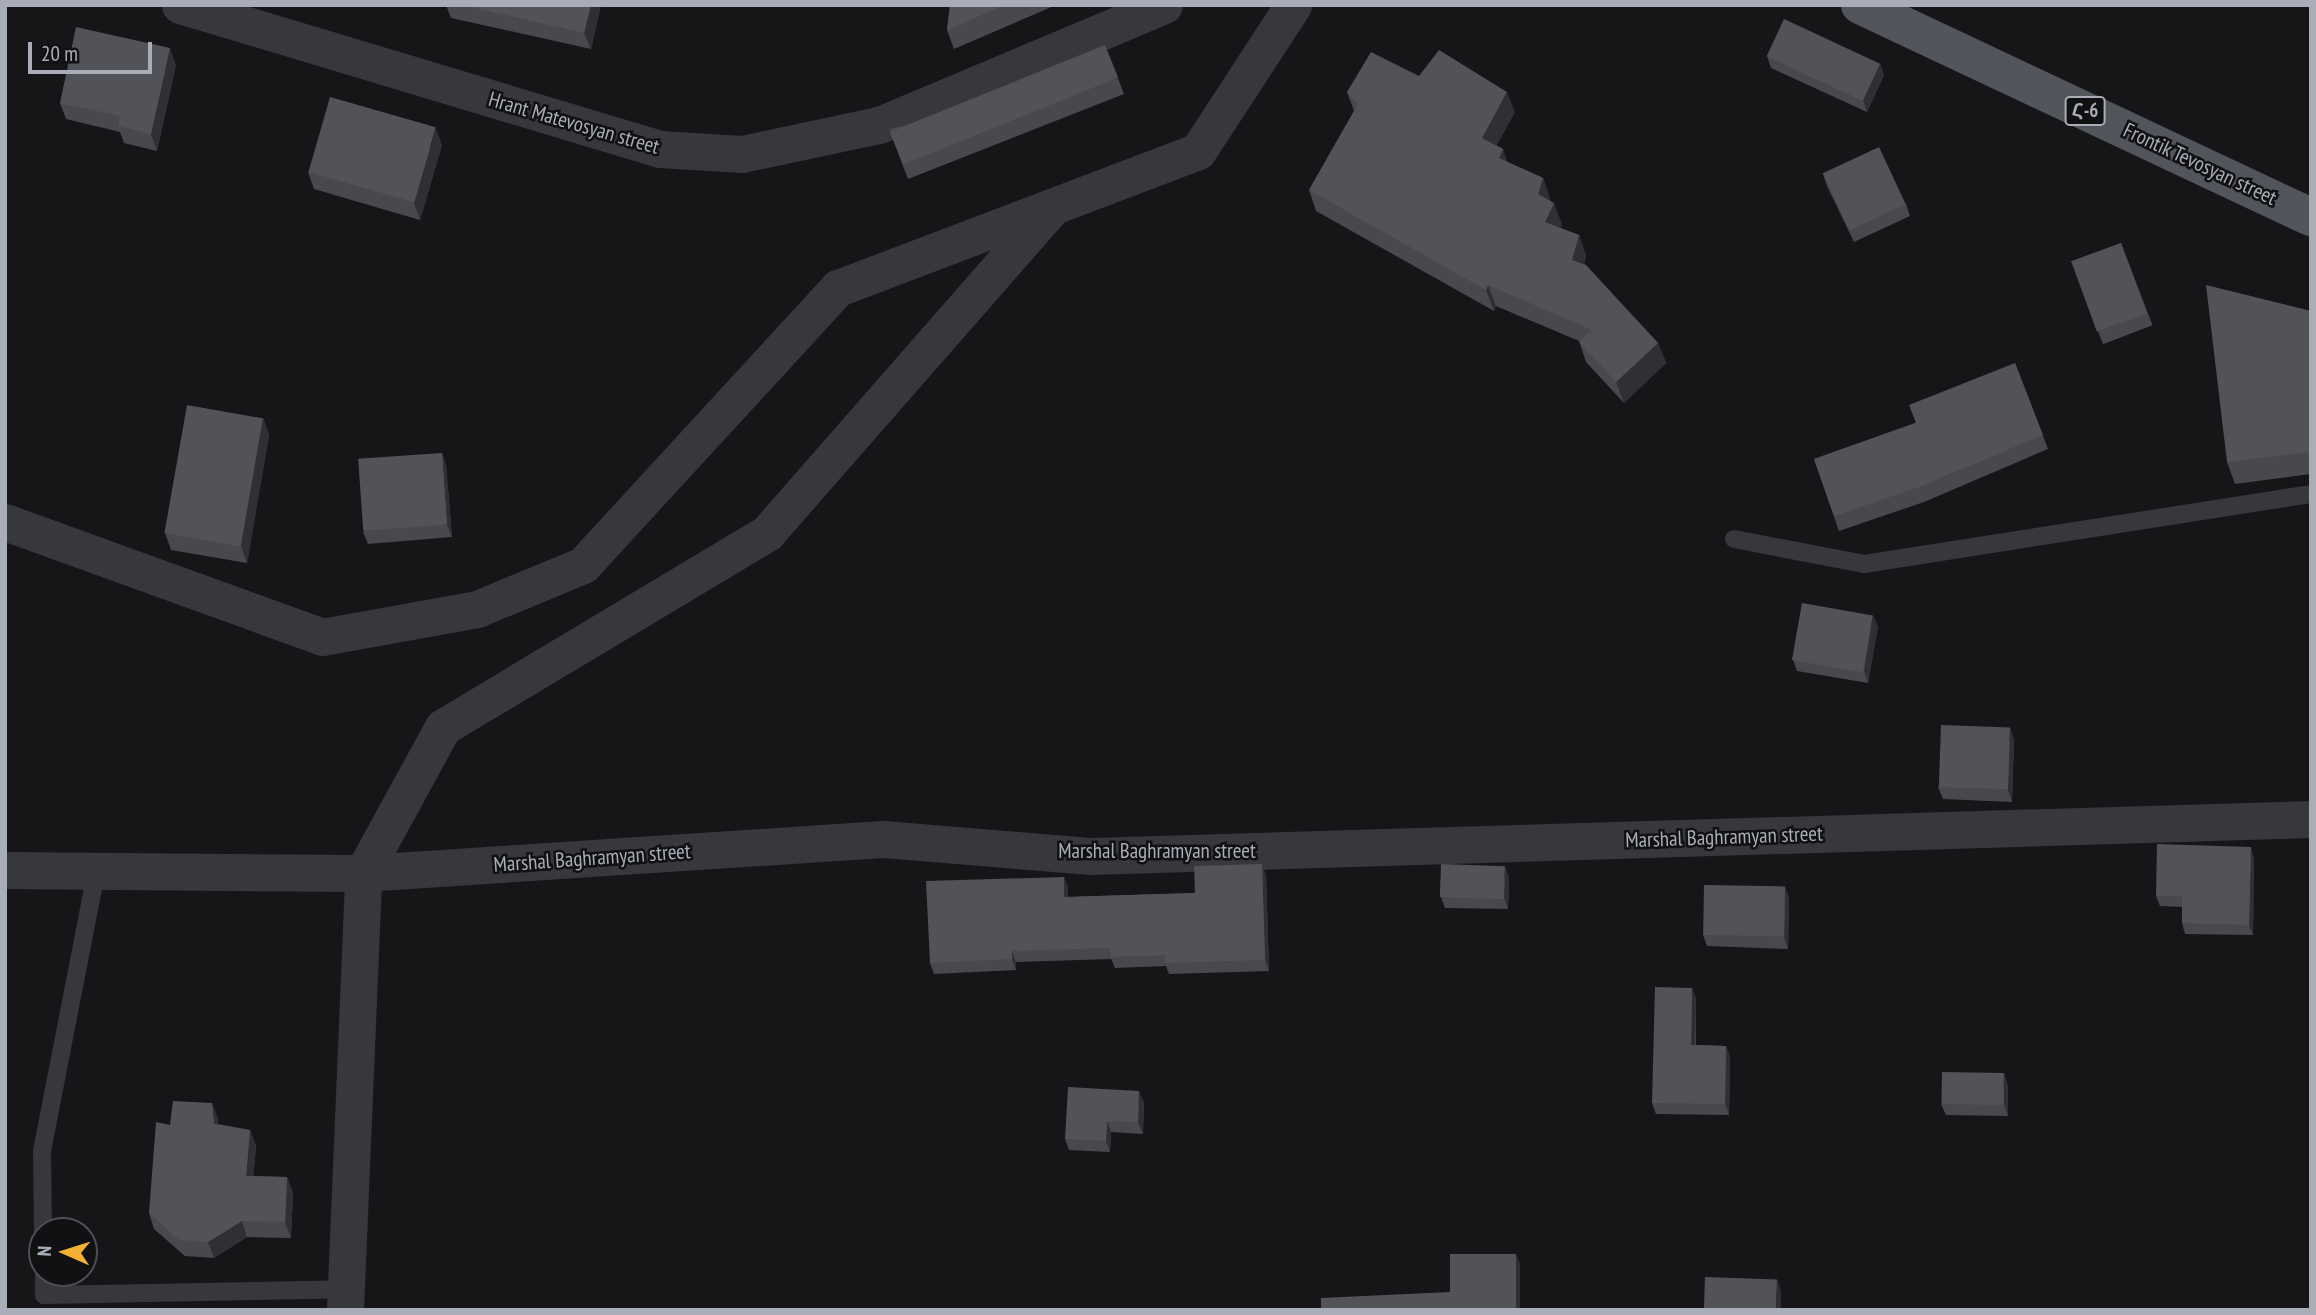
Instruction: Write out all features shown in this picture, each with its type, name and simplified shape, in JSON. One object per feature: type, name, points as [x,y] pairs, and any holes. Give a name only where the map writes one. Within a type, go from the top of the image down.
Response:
[{"type":"main road","name":"Frontik Tevosyan street","points":[[1860,5],[2311,216]]},
{"type":"street","name":"Hrant Matevosyan street","points":[[180,5],[660,149],[741,154],[879,125],[1164,5]]},
{"type":"street","points":[[5,522],[322,637],[477,609],[583,565],[838,288],[1198,151],[1293,5]]},
{"type":"street","points":[[346,1299],[363,873],[443,727],[767,533],[1053,206]]},
{"type":"street","name":"Marshal Baghramyan street","points":[[5,870],[363,873],[883,839],[1091,856],[2311,819]]},
{"type":"lane","points":[[1734,539],[1864,564],[2311,494]]},
{"type":"lane","points":[[43,1217],[42,1151],[97,869]]},
{"type":"lane","points":[[44,1287],[44,1295],[346,1299]]},
{"type":"building","points":[[462,5],[591,5],[584,33]]},
{"type":"building","points":[[950,5],[1005,5],[947,30]]},
{"type":"building","points":[[1784,19],[1880,64],[1863,101],[1767,56]]},
{"type":"building","points":[[76,27],[170,48],[151,134],[118,126],[120,116],[60,103]]},
{"type":"building","points":[[1105,45],[1118,77],[903,164],[890,132]]},
{"type":"building","points":[[1439,50],[1507,92],[1482,138],[1503,149],[1499,158],[1543,178],[1538,194],[1554,203],[1545,222],[1579,235],[1572,260],[1586,265],[1658,343],[1616,382],[1579,342],[1592,330],[1488,285],[1486,290],[1309,190],[1358,104],[1347,92],[1371,52],[1419,76]]},
{"type":"building","points":[[330,97],[436,127],[414,202],[309,172]]},
{"type":"building","points":[[1879,147],[1906,204],[1849,230],[1823,173]]},
{"type":"building","points":[[2121,243],[2147,313],[2097,332],[2071,261]]},
{"type":"building","points":[[2206,285],[2311,311],[2311,452],[2227,462]]},
{"type":"building","points":[[2015,363],[2043,435],[1919,487],[1834,516],[1814,459],[1916,423],[1909,405]]},
{"type":"building","points":[[187,405],[263,418],[240,546],[164,533]]},
{"type":"building","points":[[442,453],[447,525],[363,531],[358,459]]},
{"type":"building","points":[[1802,603],[1873,616],[1863,673],[1792,660]]},
{"type":"building","points":[[1941,725],[2010,727],[2008,789],[1939,787]]},
{"type":"building","points":[[2157,844],[2251,847],[2249,925],[2182,923],[2182,896],[2156,896]]},
{"type":"building","points":[[1262,864],[1265,960],[1165,963],[1165,955],[1111,957],[1110,948],[1012,951],[1012,959],[930,963],[926,881],[1064,877],[1064,897],[1195,893],[1194,866]]},
{"type":"building","points":[[1441,864],[1505,866],[1504,899],[1440,897]]},
{"type":"building","points":[[1704,885],[1785,886],[1784,936],[1703,935]]},
{"type":"building","points":[[1655,987],[1692,988],[1691,1045],[1726,1046],[1725,1104],[1652,1103]]},
{"type":"building","points":[[1942,1072],[2004,1073],[2003,1105],[1941,1104]]},
{"type":"building","points":[[1068,1087],[1139,1091],[1138,1122],[1107,1121],[1106,1141],[1065,1139]]},
{"type":"building","points":[[173,1101],[212,1103],[214,1124],[250,1130],[246,1176],[287,1177],[285,1222],[242,1221],[208,1242],[179,1240],[149,1213],[156,1122],[170,1125]]},
{"type":"building","points":[[1450,1254],[1516,1254],[1516,1310],[1321,1310],[1321,1298],[1450,1292]]},
{"type":"building","points":[[1705,1277],[1777,1280],[1776,1310],[1704,1310]]}]
